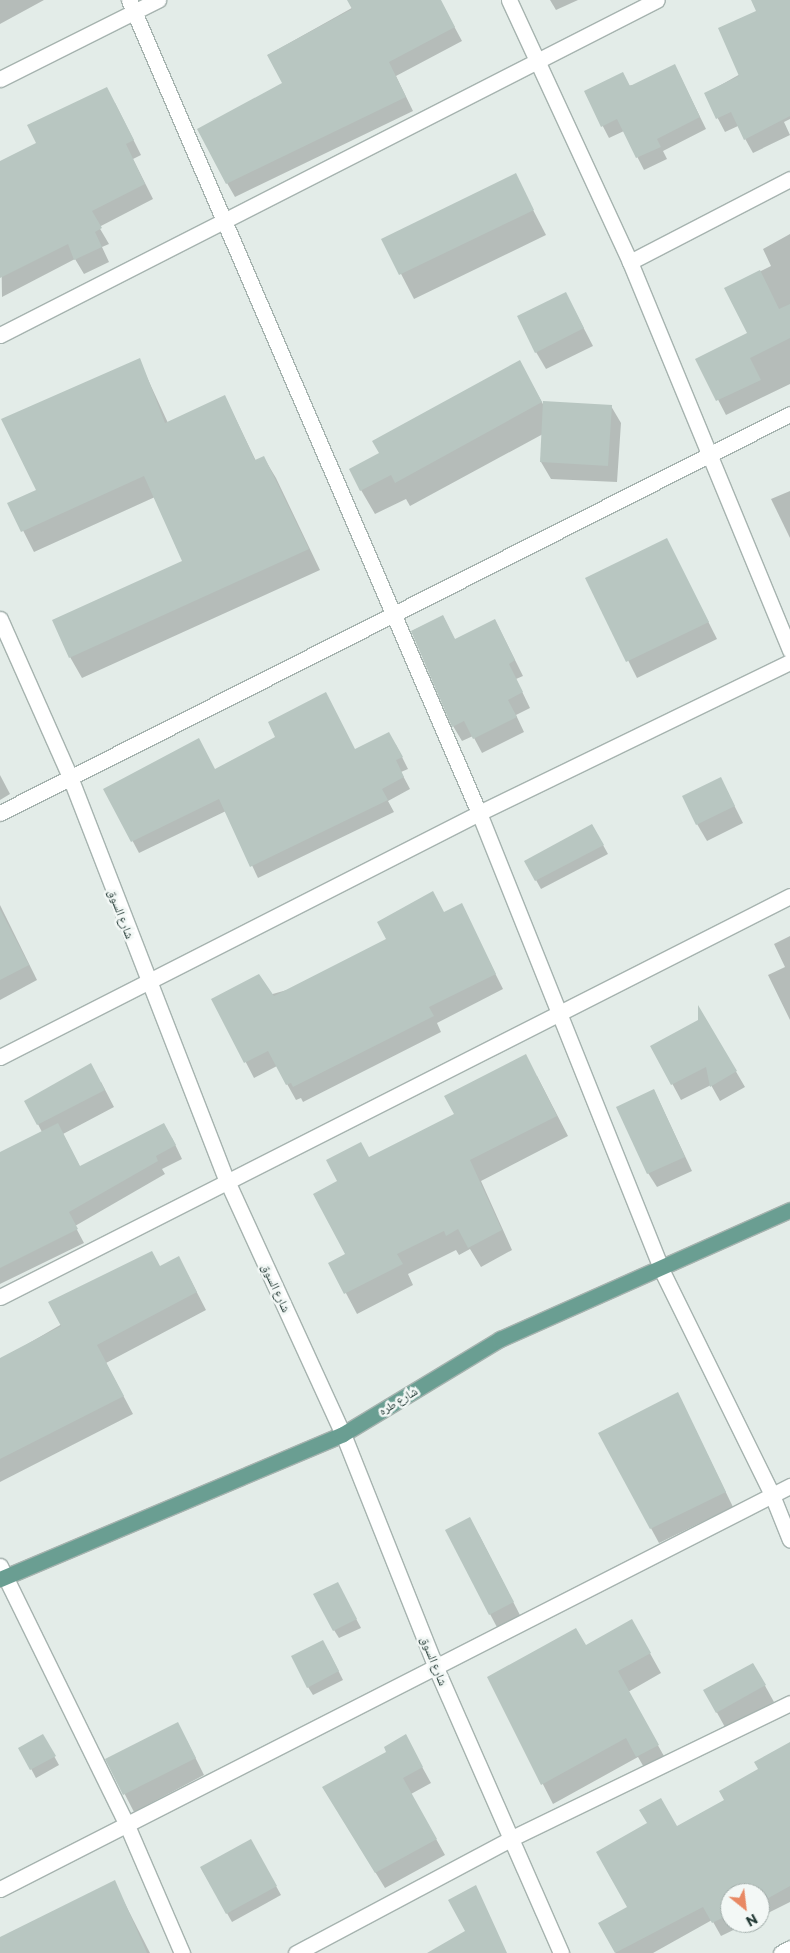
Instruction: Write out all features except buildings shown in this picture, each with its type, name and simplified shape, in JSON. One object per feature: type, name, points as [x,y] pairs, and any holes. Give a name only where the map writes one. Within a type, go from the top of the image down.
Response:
[{"type":"main road","name":"شارع طره","points":[[1,1574],[343,1434],[500,1339],[790,1210]]},
{"type":"street","points":[[0,79],[132,6],[158,0]]},
{"type":"street","points":[[509,0],[630,262],[790,650]]},
{"type":"street","points":[[0,335],[227,222],[657,0]]},
{"type":"street","points":[[132,6],[227,222],[393,617],[479,813],[661,1269],[772,1495],[790,1540]]},
{"type":"street","points":[[630,262],[790,179]]},
{"type":"street","points":[[0,813],[393,617],[790,414]]},
{"type":"street","name":"شارع السوق","points":[[0,619],[70,777],[147,983],[227,1181],[343,1434],[436,1668],[561,1953]]},
{"type":"street","points":[[0,1056],[479,813],[790,662]]},
{"type":"street","points":[[0,1297],[790,896]]},
{"type":"street","points":[[0,1889],[126,1823],[436,1668],[790,1486]]},
{"type":"street","points":[[1,1574],[126,1823],[182,1953]]},
{"type":"street","points":[[296,1953],[510,1838],[790,1703]]},
{"type":"street","points":[[781,1953],[790,1948]]}]
